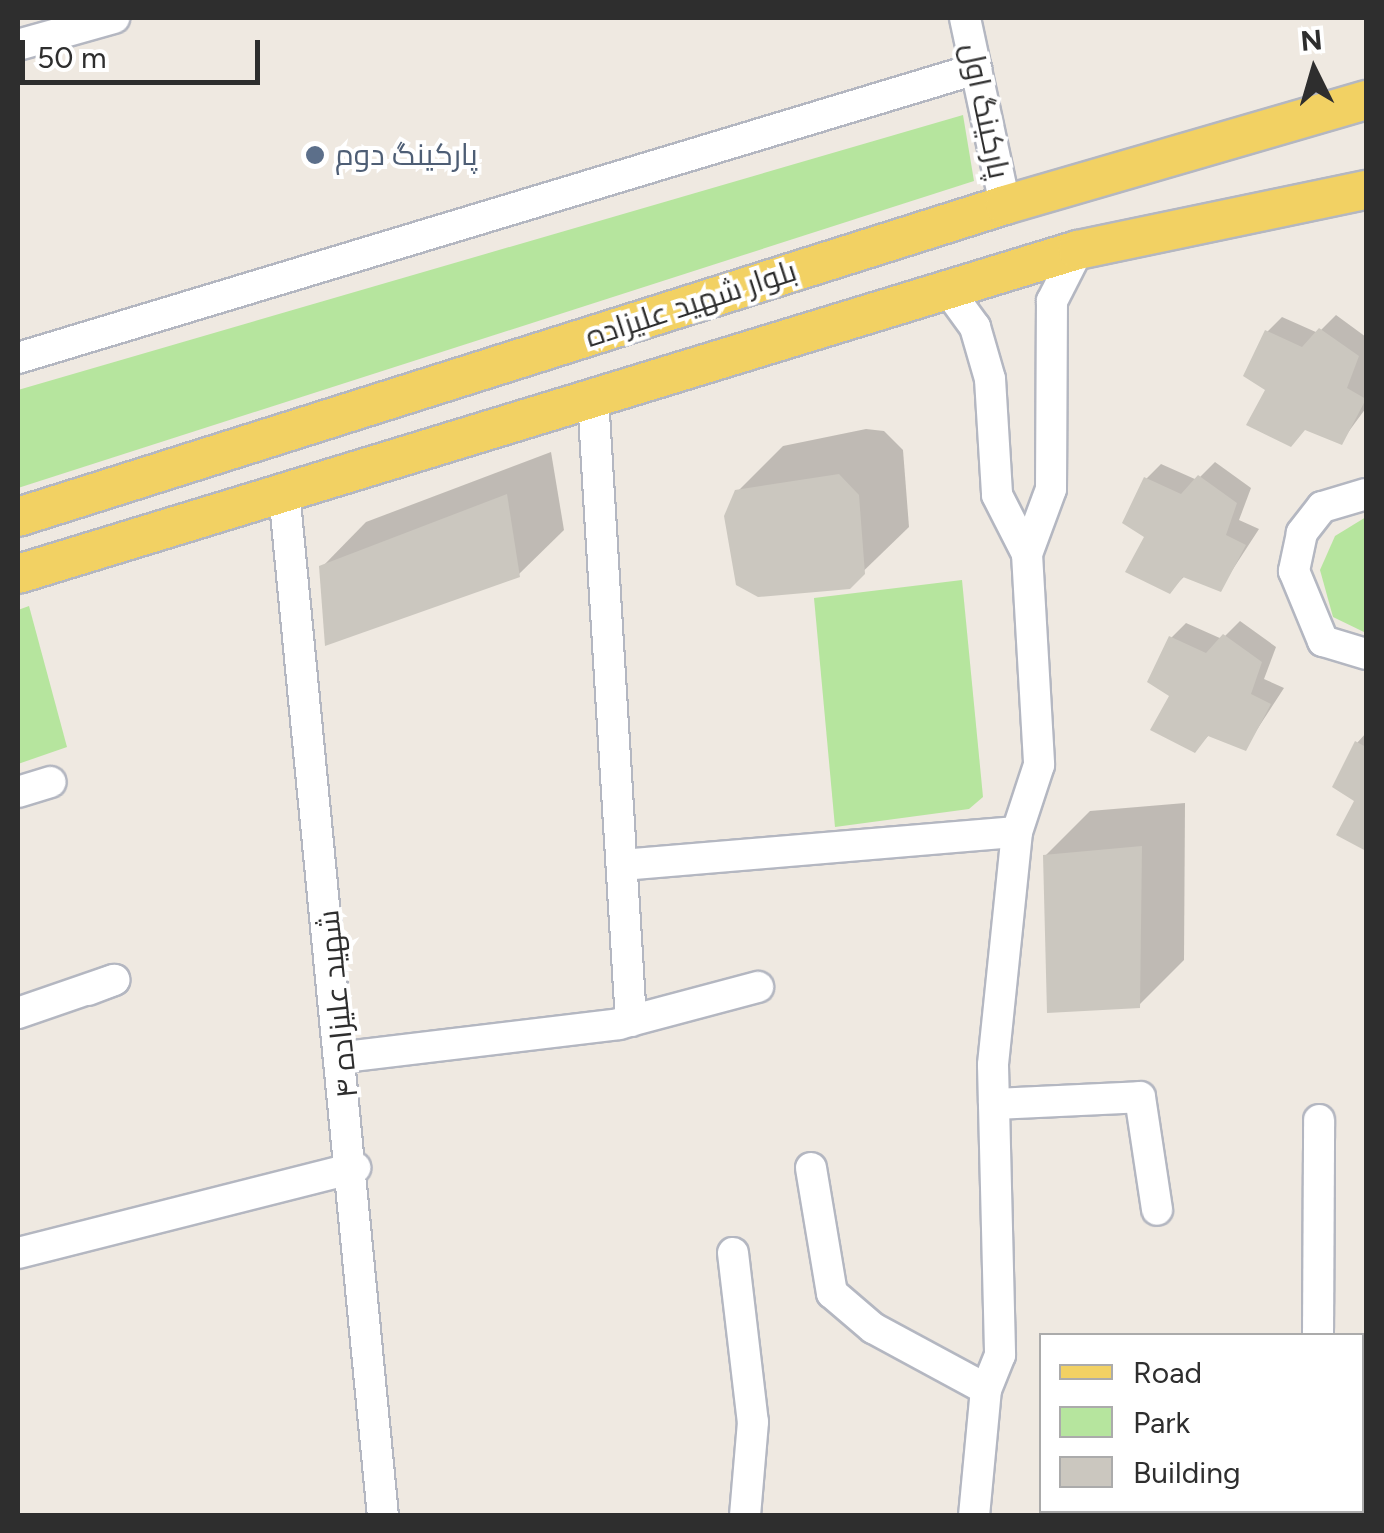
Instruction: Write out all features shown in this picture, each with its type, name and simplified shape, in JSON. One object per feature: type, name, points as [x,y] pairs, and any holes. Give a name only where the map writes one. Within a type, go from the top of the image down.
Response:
[{"type":"main road","name":"بلوار شهید علیزاده","points":[[18,517],[1004,205],[1366,100]]},
{"type":"main road","points":[[1291,124],[1366,119]]},
{"type":"main road","name":"بلوار شهید علیزاده","points":[[18,574],[1078,250],[1366,190]]},
{"type":"street","points":[[18,45],[112,18]]},
{"type":"street","name":"پارکینگ اول","points":[[965,18],[1004,205]]},
{"type":"street","points":[[18,358],[976,69]]},
{"type":"street","points":[[1026,554],[1050,489],[1052,301],[1078,250]]},
{"type":"street","points":[[948,290],[976,326],[990,379],[998,495],[1026,554],[1039,765],[1017,832],[994,1104],[1000,1355],[986,1389],[974,1516]]},
{"type":"street","points":[[593,398],[630,1021]]},
{"type":"street","name":"شهید علیزاده ۴","points":[[284,492],[356,1168],[382,1516]]},
{"type":"street","points":[[1366,494],[1322,507],[1302,533],[1294,571],[1323,641],[1366,654]]},
{"type":"street","points":[[18,792],[51,782]]},
{"type":"street","points":[[622,866],[1017,832]]},
{"type":"street","points":[[18,1013],[114,980],[88,990]]},
{"type":"street","points":[[344,1058],[630,1021],[758,987]]},
{"type":"street","points":[[994,1104],[1140,1097],[1157,1210]]},
{"type":"street","points":[[1318,1333],[1319,1120]]},
{"type":"street","points":[[18,1252],[356,1168]]},
{"type":"street","points":[[811,1168],[832,1293],[903,1347],[986,1389]]},
{"type":"street","points":[[733,1254],[753,1422],[745,1516]]},
{"type":"green space","points":[[963,115],[974,181],[18,488],[18,390]]},
{"type":"green space","points":[[1366,517],[1366,633],[1333,617],[1320,570],[1335,536]]},
{"type":"green space","points":[[962,580],[983,797],[969,809],[835,827],[814,598]]},
{"type":"green space","points":[[29,606],[67,747],[18,764],[18,610]]},
{"type":"building","points":[[1319,328],[1359,356],[1347,388],[1366,399],[1342,445],[1305,430],[1291,447],[1246,425],[1265,390],[1243,376],[1265,330],[1302,347]]},
{"type":"building","points":[[839,474],[859,495],[865,574],[850,589],[758,597],[736,585],[724,516],[735,490]]},
{"type":"building","points":[[1198,475],[1237,503],[1226,535],[1246,545],[1221,592],[1183,577],[1170,594],[1125,572],[1144,537],[1122,523],[1144,477],[1181,494]]},
{"type":"building","points":[[507,494],[520,577],[325,646],[319,566]]},
{"type":"building","points":[[1223,634],[1262,662],[1251,694],[1271,704],[1246,751],[1208,736],[1195,753],[1150,730],[1169,696],[1147,682],[1169,636],[1206,653]]},
{"type":"building","points":[[1355,741],[1366,747],[1366,851],[1336,835],[1354,801],[1332,787]]},
{"type":"building","points":[[1142,846],[1140,1008],[1047,1013],[1043,855]]},
{"type":"place","name":"پارکینگ دوم","points":[[315,155]]}]
